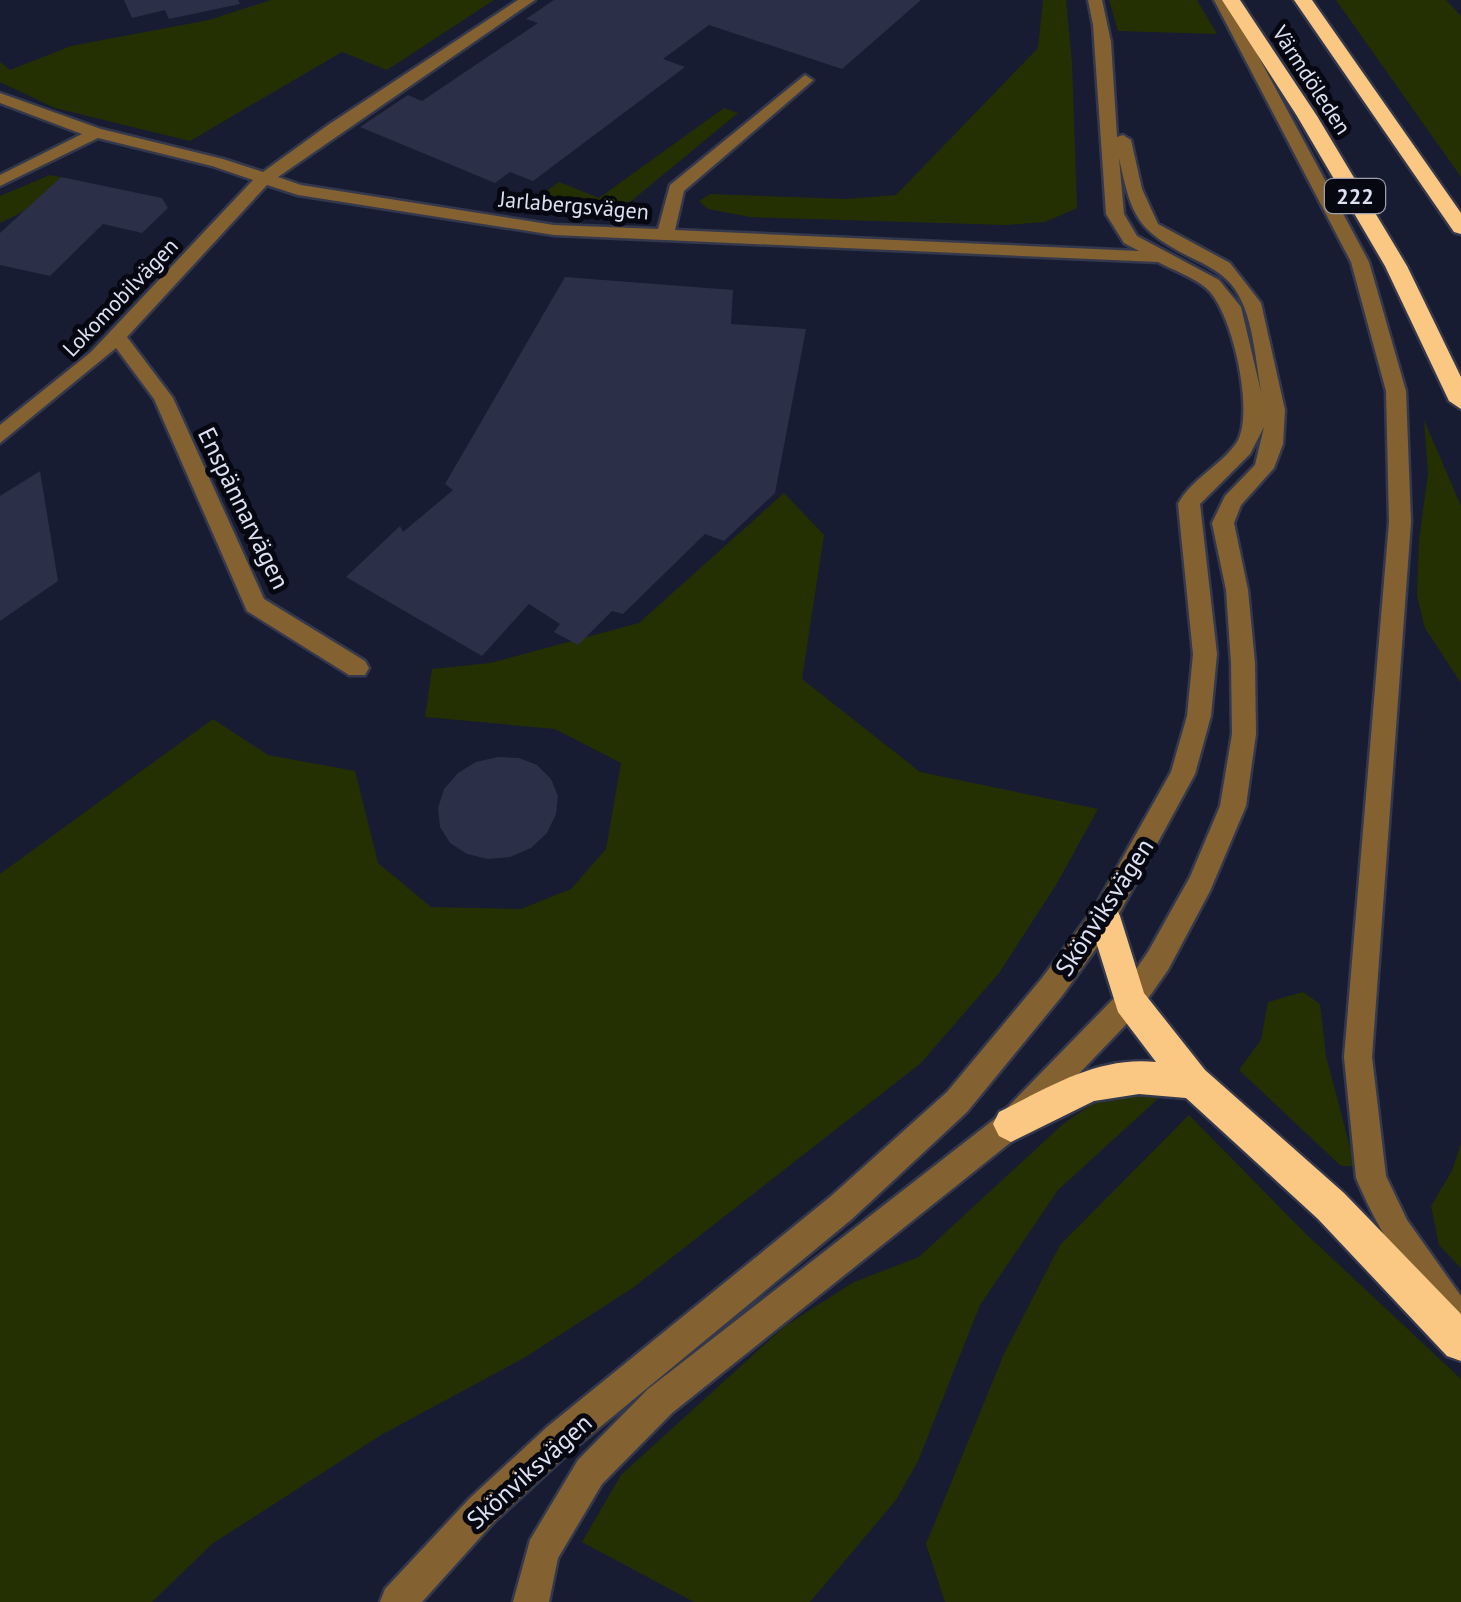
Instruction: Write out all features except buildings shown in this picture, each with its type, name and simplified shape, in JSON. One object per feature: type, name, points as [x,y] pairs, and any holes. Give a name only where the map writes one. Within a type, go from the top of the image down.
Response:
[{"type":"highway","name":"Värmdöleden","points":[[1231,0],[1307,116],[1396,266],[1461,402]]},
{"type":"highway","name":"Värmdöleden","points":[[1304,0],[1461,228]]},
{"type":"highway","points":[[1104,916],[1130,1001],[1193,1082],[1331,1206],[1461,1342]]},
{"type":"highway","points":[[1011,1124],[1090,1084],[1139,1077],[1193,1082]]},
{"type":"street","name":"Lokomobilvägen","points":[[0,436],[116,337],[262,180],[528,0]]},
{"type":"street","name":"Skönviksvägen","points":[[531,1602],[542,1552],[590,1472],[660,1401],[1011,1124],[1130,1001],[1158,961],[1201,883],[1233,806],[1244,734],[1243,663],[1237,590],[1223,523],[1232,501],[1264,468],[1273,444],[1275,410],[1252,303],[1240,283],[1214,262],[1162,236],[1142,214],[1126,159],[1095,0]]},
{"type":"street","points":[[1220,0],[1360,262],[1396,391],[1400,522],[1358,1057],[1371,1178],[1396,1231],[1461,1322]]},
{"type":"street","name":"Skönviksvägen","points":[[398,1602],[482,1510],[559,1439],[841,1208],[957,1102],[1052,987],[1104,916],[1183,774],[1199,716],[1205,654],[1189,504],[1244,448],[1255,416],[1232,307],[1202,274],[1160,258],[1130,239],[1115,214],[1100,26]]},
{"type":"street","points":[[665,235],[676,189],[806,80]]},
{"type":"street","name":"Jarlabergsvägen","points":[[0,98],[96,132],[217,162],[298,190],[554,230],[1160,258]]},
{"type":"street","points":[[0,181],[96,132]]},
{"type":"street","name":"Enspännarvägen","points":[[116,337],[130,350],[162,398],[255,605],[358,668]]},
{"type":"green space","points":[[271,0],[494,0],[387,70],[342,52],[190,141],[55,108],[0,82],[0,62],[10,70],[71,46],[209,20]]},
{"type":"green space","points":[[1043,0],[1066,0],[1077,208],[1045,222],[1006,225],[750,217],[708,209],[699,201],[710,194],[847,199],[896,195],[1038,48]]},
{"type":"green space","points":[[1109,0],[1197,0],[1217,34],[1118,31]]},
{"type":"green space","points":[[1336,0],[1446,0],[1461,16],[1461,177]]},
{"type":"green space","points":[[724,108],[738,113],[619,211],[574,214],[529,204],[559,182],[599,198]]},
{"type":"green space","points":[[50,175],[61,177],[26,210],[0,223],[0,196]]},
{"type":"green space","points":[[1424,420],[1461,506],[1461,683],[1425,628],[1417,596],[1419,540],[1428,474]]},
{"type":"green space","points":[[784,493],[824,535],[802,679],[920,772],[1098,809],[1056,885],[999,973],[921,1063],[634,1287],[524,1358],[381,1435],[212,1544],[152,1602],[0,1602],[0,874],[213,719],[268,755],[355,771],[378,863],[431,907],[521,909],[571,889],[606,849],[621,763],[555,729],[425,717],[432,669],[490,663],[639,623]]},
{"type":"green space","points":[[1303,992],[1320,1004],[1326,1056],[1355,1166],[1341,1166],[1239,1070],[1261,1040],[1268,1002]]},
{"type":"green space","points":[[1108,1093],[1161,1096],[1058,1190],[980,1305],[918,1461],[896,1500],[810,1602],[694,1602],[582,1542],[621,1475],[785,1326],[854,1282],[919,1257],[1063,1124]]},
{"type":"green space","points":[[1189,1115],[1304,1232],[1461,1379],[1461,1602],[945,1602],[926,1544],[1004,1354],[1060,1245]]},
{"type":"green space","points":[[1461,1143],[1461,1268],[1439,1245],[1431,1206],[1452,1171]]}]
